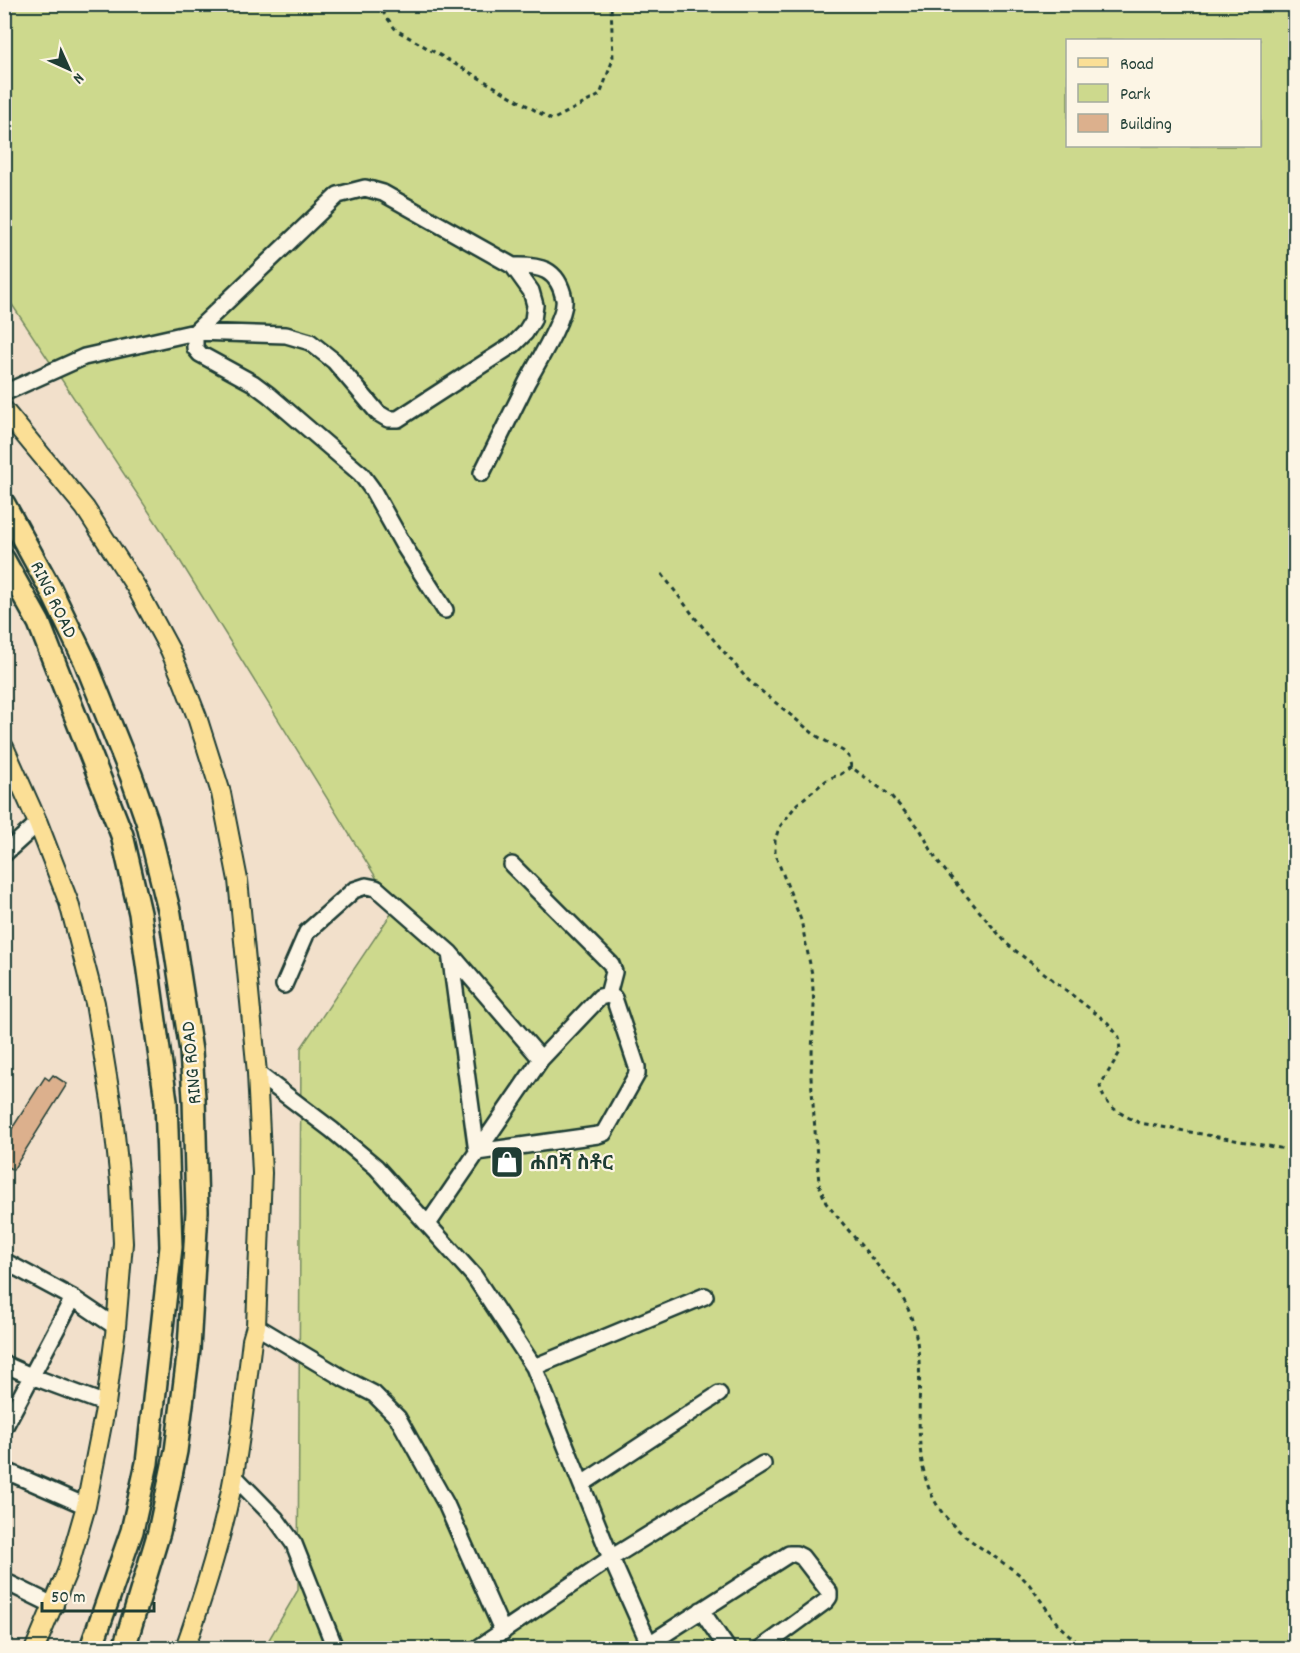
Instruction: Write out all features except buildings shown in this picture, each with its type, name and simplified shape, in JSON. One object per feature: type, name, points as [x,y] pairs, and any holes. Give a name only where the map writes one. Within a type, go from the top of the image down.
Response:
[{"type":"highway","name":"RING ROAD","points":[[4,504],[37,562],[85,661],[128,765],[144,811],[170,914],[191,1051],[197,1211],[189,1348],[176,1451],[164,1509],[124,1648]]},
{"type":"highway","name":"RING ROAD","points":[[4,560],[39,622],[122,835],[140,913],[166,1101],[171,1247],[147,1464],[132,1531],[91,1648]]},
{"type":"main road","points":[[4,411],[85,508],[119,558],[170,650],[197,717],[221,793],[238,880],[257,1073],[262,1173],[256,1326],[233,1475],[214,1558],[185,1648]]},
{"type":"main road","points":[[4,747],[38,823],[69,903],[95,1003],[112,1107],[120,1182],[123,1243],[116,1327],[106,1404],[86,1506],[68,1572],[35,1648]]},
{"type":"street","points":[[4,393],[84,357],[195,332],[286,335],[310,342],[334,361],[378,413],[388,419],[399,419],[514,344],[533,320],[535,305],[531,291],[513,266],[383,193],[365,188],[338,195],[195,332],[195,348],[200,354],[261,389],[361,474],[445,610]]},
{"type":"street","points":[[482,473],[556,328],[565,301],[558,283],[547,269],[534,265],[513,266]]},
{"type":"street","points":[[4,854],[38,823]]},
{"type":"street","points":[[512,865],[611,964],[614,972],[608,994]]},
{"type":"street","points":[[284,985],[307,932],[354,890],[366,886],[376,888],[450,953],[541,1059]]},
{"type":"street","points":[[450,953],[477,1152]]},
{"type":"street","points":[[428,1224],[541,1059],[600,997],[608,994]]},
{"type":"street","points":[[477,1152],[604,1133],[637,1074],[637,1067],[614,998],[608,994]]},
{"type":"street","points":[[257,1073],[376,1167],[474,1276],[534,1367],[647,1647],[789,1554],[802,1557],[829,1592],[829,1596],[826,1601],[762,1648]]},
{"type":"street","points":[[4,1261],[73,1298],[116,1327]]},
{"type":"street","points":[[534,1367],[705,1296]]},
{"type":"street","points":[[4,1428],[73,1298]]},
{"type":"street","points":[[256,1326],[374,1394],[398,1418],[446,1504],[503,1632]]},
{"type":"street","points":[[4,1364],[106,1404]]},
{"type":"street","points":[[582,1484],[719,1394]]},
{"type":"street","points":[[477,1648],[611,1558],[763,1464]]},
{"type":"street","points":[[4,1470],[86,1506]]},
{"type":"street","points":[[233,1475],[276,1519],[294,1544],[335,1648]]},
{"type":"street","points":[[4,1581],[55,1606]]},
{"type":"street","points":[[701,1610],[727,1648]]},
{"type":"path","points":[[376,4],[396,30],[552,120],[600,94],[613,59],[610,4]]},
{"type":"path","points":[[662,574],[696,619],[748,680],[815,735],[843,751],[849,757],[851,767],[891,795],[920,829],[937,861],[1007,944],[1108,1023],[1119,1037],[1120,1052],[1100,1086],[1102,1097],[1108,1105],[1122,1115],[1140,1123],[1296,1151]]},
{"type":"path","points":[[851,767],[828,779],[797,804],[779,828],[775,840],[775,854],[801,920],[812,974],[814,1005],[811,1077],[819,1184],[826,1203],[897,1289],[913,1319],[920,1351],[918,1403],[923,1470],[929,1489],[941,1511],[954,1526],[1020,1575],[1059,1626],[1084,1648]]},
{"type":"green space","points":[[4,5],[1295,5],[1295,1648],[264,1648],[298,1590],[301,1048],[395,908],[161,530],[5,294]]},
{"type":"place","name":"ሐበሻ ስቶር","points":[[507,1162]]}]
